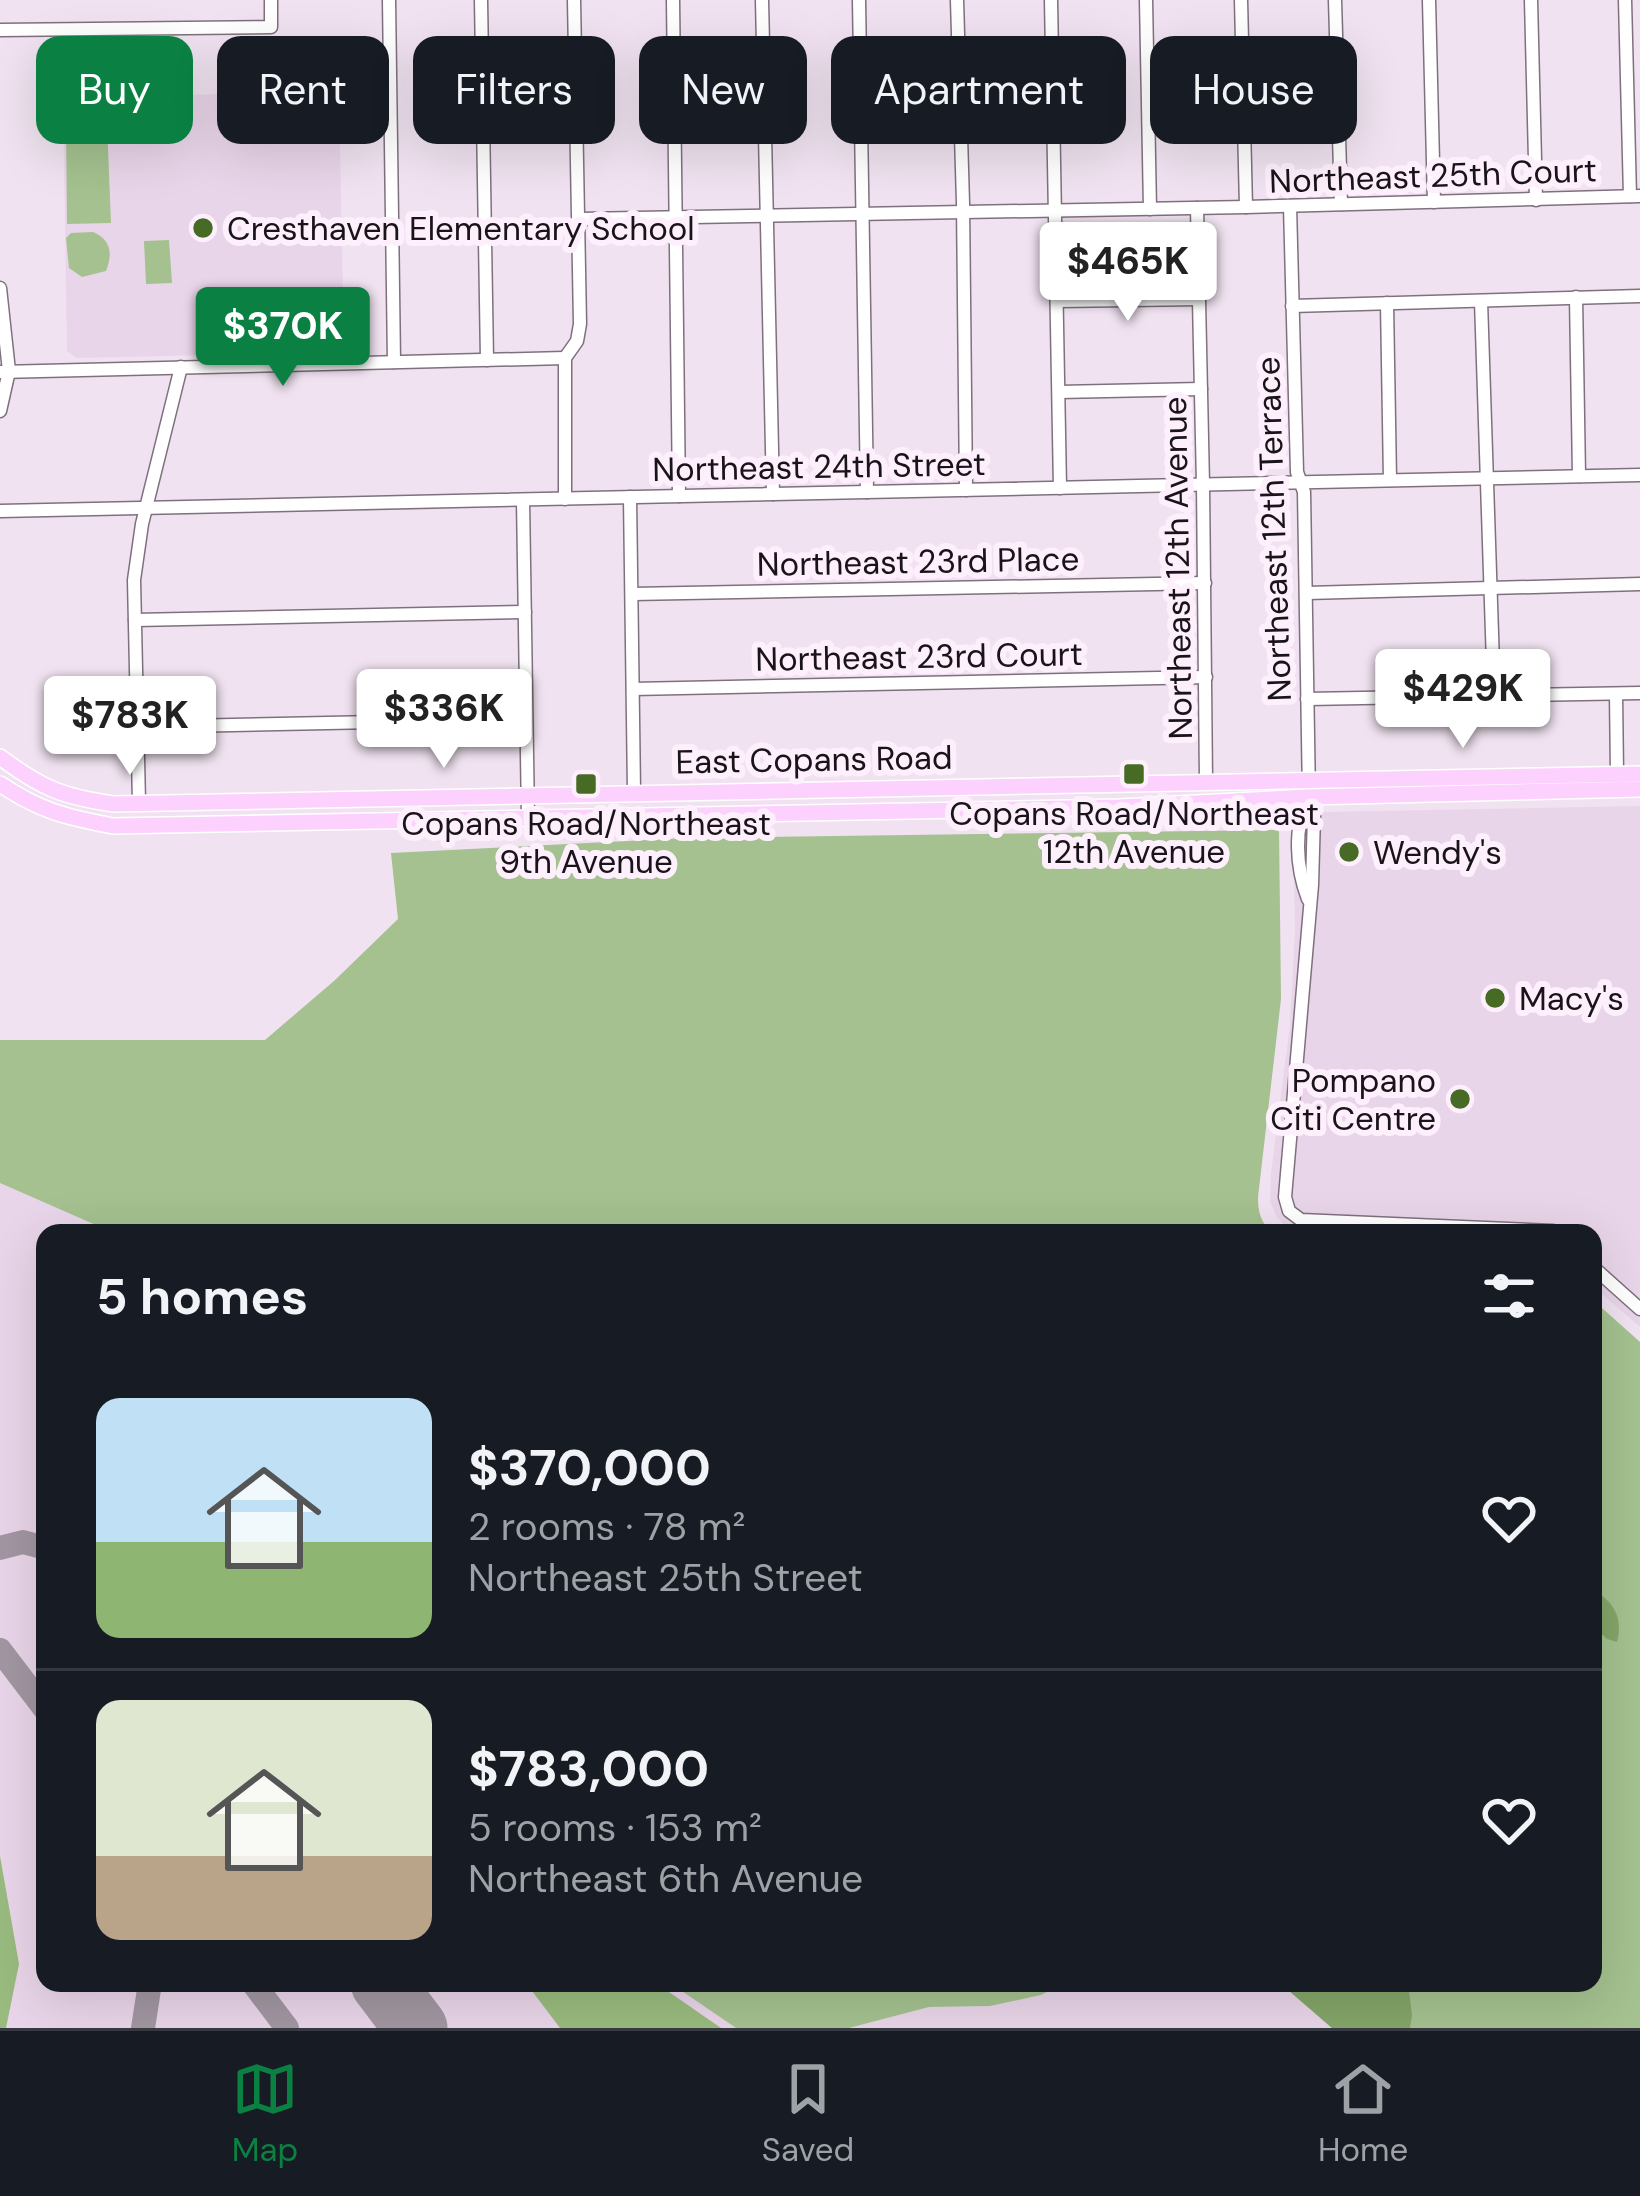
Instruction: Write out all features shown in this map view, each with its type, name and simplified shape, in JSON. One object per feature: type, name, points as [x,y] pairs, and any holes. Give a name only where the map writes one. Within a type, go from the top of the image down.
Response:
[{"type":"main road","name":"East Copans Road","points":[[0,757],[74,799],[114,804],[1206,783],[1596,790],[1608,784],[1627,784]]},
{"type":"main road","name":"East Copans Road","points":[[0,784],[38,808],[113,826],[1119,808],[1310,788],[1627,784],[1640,775]]},
{"type":"street","points":[[0,30],[272,27],[271,0]]},
{"type":"street","points":[[389,0],[394,362]]},
{"type":"street","points":[[481,0],[487,360]]},
{"type":"street","points":[[565,499],[565,358],[578,340],[580,324],[574,0]]},
{"type":"street","points":[[673,0],[679,496]]},
{"type":"street","points":[[762,0],[773,494]]},
{"type":"street","points":[[860,0],[868,492]]},
{"type":"street","points":[[957,0],[966,490]]},
{"type":"street","points":[[1051,0],[1060,488]]},
{"type":"street","points":[[1146,0],[1150,209]]},
{"type":"street","points":[[1241,0],[1246,207]]},
{"type":"street","points":[[1335,0],[1341,204]]},
{"type":"street","points":[[1429,0],[1434,202]]},
{"type":"street","points":[[1531,0],[1536,200]]},
{"type":"street","points":[[1625,0],[1635,196]]},
{"type":"street","name":"Northeast 25th Court","points":[[580,219],[1635,196]]},
{"type":"street","name":"Northeast 12th Terrace","points":[[1290,206],[1297,472],[1302,482],[1307,593],[1310,788],[1299,814],[1299,871],[1309,900],[1285,1197],[1289,1210],[1301,1220],[1393,1224]]},
{"type":"street","name":"Northeast 12th Avenue","points":[[1196,208],[1206,783]]},
{"type":"street","points":[[0,288],[5,371],[0,411]]},
{"type":"street","points":[[1292,306],[1640,296]]},
{"type":"street","points":[[1576,297],[1579,476]]},
{"type":"street","points":[[1057,301],[1199,299]]},
{"type":"street","points":[[1480,301],[1494,694]]},
{"type":"street","points":[[1387,303],[1390,480]]},
{"type":"street","points":[[5,371],[565,358]]},
{"type":"street","points":[[139,803],[136,564],[181,367]]},
{"type":"street","points":[[1059,392],[1201,389]]},
{"type":"street","name":"Northeast 24th Street","points":[[0,512],[1640,475]]},
{"type":"street","points":[[630,497],[634,792]]},
{"type":"street","points":[[523,500],[529,818]]},
{"type":"street","name":"Northeast 23rd Place","points":[[632,594],[1205,583]]},
{"type":"street","points":[[1307,593],[1640,584]]},
{"type":"street","points":[[134,620],[525,612]]},
{"type":"street","name":"Northeast 23rd Court","points":[[634,689],[1206,677]]},
{"type":"street","points":[[1616,694],[1627,784]]},
{"type":"street","points":[[1307,699],[1640,694]]},
{"type":"street","points":[[137,728],[526,719]]},
{"type":"street","points":[[1602,1275],[1640,1309]]},
{"type":"shaded area","name":"Cresthaven Elementary School","points":[[217,94],[217,144],[340,144],[344,352],[77,358],[67,351],[64,144],[193,144],[193,95]]},
{"type":"shaded area","points":[[66,144],[108,144],[111,223],[67,224]]},
{"type":"shaded area","points":[[93,232],[107,243],[108,264],[106,271],[82,277],[69,268],[66,238],[71,233]]},
{"type":"shaded area","points":[[169,240],[172,283],[146,284],[144,241]]},
{"type":"shaded area","name":"Pompano Citi Centre","points":[[1640,806],[1640,1327],[1602,1294],[1602,1224],[1283,1224],[1276,1216],[1270,1201],[1271,1173],[1290,1025],[1293,828],[1323,812]]},
{"type":"shaded area","points":[[1279,830],[1281,999],[1258,1197],[1264,1224],[93,1224],[0,1183],[0,1040],[265,1040],[398,919],[391,853],[687,838]]},
{"type":"shaded area","points":[[0,1183],[93,1224],[36,1224],[36,1992],[683,1992],[736,2028],[0,2028]]},
{"type":"shaded area","points":[[1602,1308],[1640,1342],[1640,2028],[1332,2028],[1290,1992],[1602,1992]]},
{"type":"shaded area","points":[[1602,1596],[1616,1612],[1619,1626],[1617,1642],[1602,1634]]},
{"type":"shaded area","points":[[0,1856],[19,1964],[6,2028],[0,2028]]},
{"type":"shaded area","points":[[533,1992],[669,1992],[721,2028],[560,2028]]},
{"type":"shaded area","points":[[683,1992],[1047,1992],[990,2006],[929,2007],[849,2028],[736,2028]]},
{"type":"shaded area","points":[[1290,1992],[1332,2028],[849,2028],[929,2007],[990,2006],[1041,1995]]},
{"type":"shaded area","points":[[1290,1992],[1409,1992],[1410,2028],[1332,2028]]},
{"type":"taxiway","points":[[0,1548],[23,1542],[36,1546]]},
{"type":"taxiway","points":[[0,1650],[36,1697]]},
{"type":"taxiway","points":[[143,2028],[149,1992]]},
{"type":"taxiway","points":[[260,1992],[287,2028]]},
{"type":"runway","points":[[389,1992],[416,2028]]},
{"type":"place","name":"Cresthaven Elementary School","points":[[203,228]]},
{"type":"place","name":"Copans Road/Northeast 12th Avenue","points":[[1134,774]]},
{"type":"place","name":"Copans Road/Northeast 9th Avenue","points":[[586,784]]},
{"type":"place","name":"Wendy's","points":[[1349,852]]},
{"type":"place","name":"Macy's","points":[[1495,998]]},
{"type":"place","name":"Pompano Citi Centre","points":[[1460,1099]]}]
